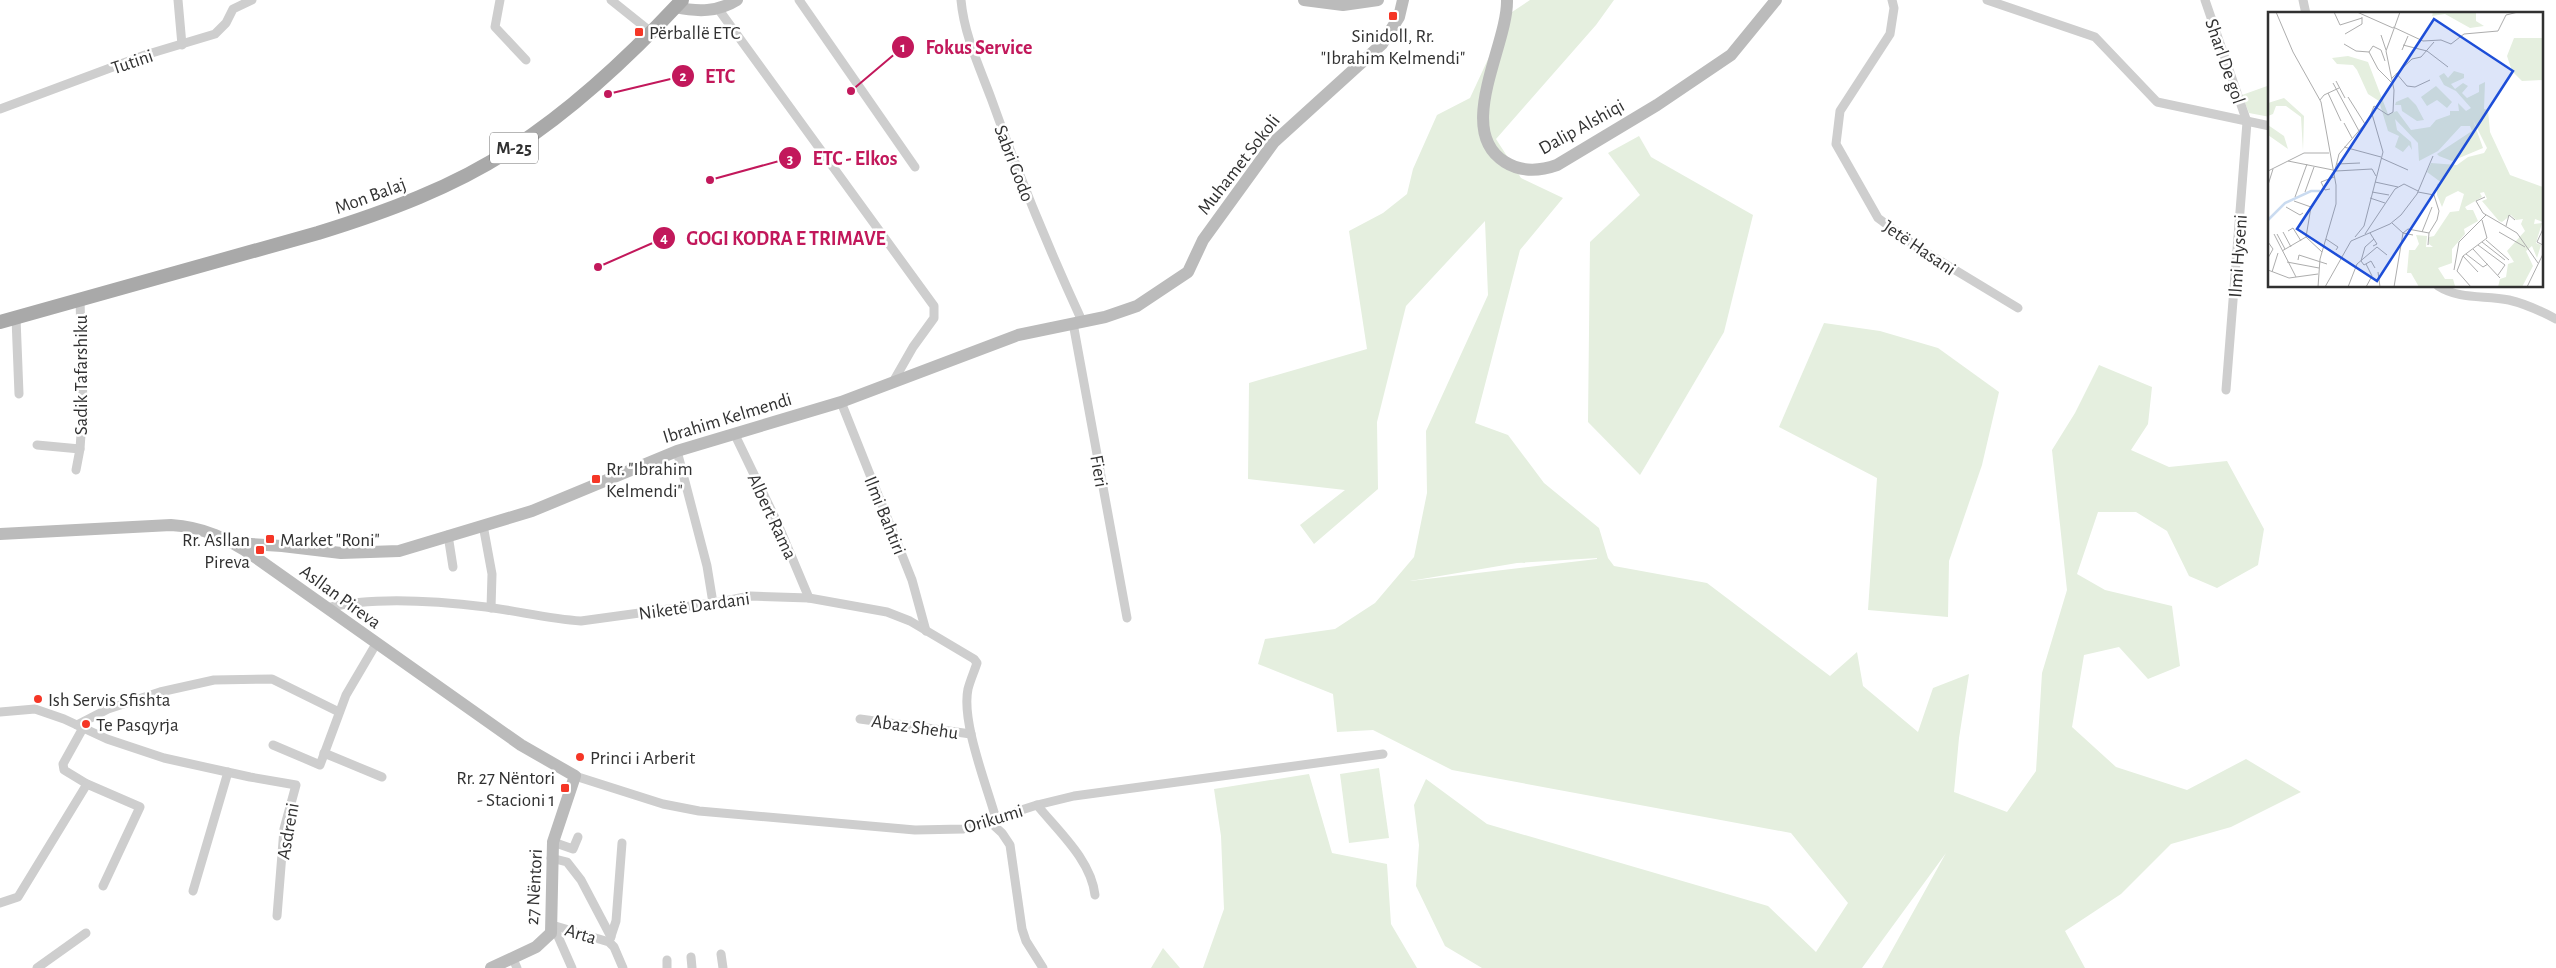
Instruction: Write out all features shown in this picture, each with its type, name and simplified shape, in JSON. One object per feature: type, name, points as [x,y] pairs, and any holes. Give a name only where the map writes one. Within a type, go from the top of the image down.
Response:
[{"type":"main road","name":"Mon Balaj","points":[[0,322],[357,221],[427,194],[491,161],[541,128],[594,87],[678,3]]},
{"type":"street","points":[[178,0],[182,45]]},
{"type":"street","name":"Tutini","points":[[0,109],[145,55],[215,34],[226,23],[233,9],[252,0]]},
{"type":"street","points":[[500,0],[495,27],[526,60]]},
{"type":"street","points":[[611,0],[651,32]]},
{"type":"street","points":[[678,3],[691,10],[719,10],[737,0]]},
{"type":"street","points":[[799,0],[915,167]]},
{"type":"street","name":"Sabri Godo","points":[[961,0],[966,30],[1012,157],[1077,322]]},
{"type":"street","points":[[1304,0],[1343,5],[1378,0]]},
{"type":"street","name":"Muhamet Sokoli","points":[[1077,322],[1114,314],[1137,306],[1188,272],[1203,240],[1274,142],[1382,44],[1399,18],[1403,0]]},
{"type":"street","name":"Dalip Alshiqi","points":[[1507,0],[1485,101],[1485,140],[1491,151],[1511,165],[1542,170],[1557,165],[1657,105],[1731,54],[1776,0]]},
{"type":"street","name":"Jetë Hasani","points":[[1892,0],[1894,8],[1890,34],[1840,111],[1836,144],[1878,218],[1916,247],[2018,308]]},
{"type":"street","points":[[1987,0],[2095,38],[2157,102],[2268,126]]},
{"type":"street","name":"Sharl De gol","points":[[2204,0],[2247,122]]},
{"type":"street","points":[[719,10],[934,306],[934,318],[913,347],[894,382]]},
{"type":"street","name":"Ilmi Hyseni","points":[[2226,390],[2247,122]]},
{"type":"street","points":[[2442,288],[2455,295],[2508,300],[2534,308],[2556,319]]},
{"type":"street","name":"Sadik Tafarshiku","points":[[76,470],[80,449],[83,386],[80,300]]},
{"type":"street","points":[[16,318],[19,394]]},
{"type":"street","name":"Ibrahim Kelmendi","points":[[234,543],[295,547],[324,552],[384,553],[399,551],[546,506],[677,451],[841,402],[1018,335],[1077,322]]},
{"type":"street","name":"Fieri","points":[[1077,322],[1127,618]]},
{"type":"street","name":"Ilmi Bahtiri","points":[[841,402],[912,580],[926,631]]},
{"type":"street","name":"Albert Rama","points":[[735,435],[777,522],[809,598]]},
{"type":"street","name":"Sadik Tafarshiku","points":[[37,445],[80,449]]},
{"type":"street","points":[[677,451],[707,566],[713,603]]},
{"type":"street","name":"Asllan Pireva","points":[[0,534],[171,525],[207,532],[234,543],[521,745],[575,776]]},
{"type":"street","points":[[483,525],[492,574],[491,608]]},
{"type":"street","points":[[448,535],[453,567]]},
{"type":"street","name":"Niketë Dardani","points":[[327,608],[357,601],[370,601],[491,608],[559,620],[581,621],[713,603],[750,596],[809,598],[888,612],[974,658],[977,663],[967,700],[971,734]]},
{"type":"street","points":[[273,745],[320,765],[339,712],[352,683],[376,644]]},
{"type":"street","points":[[103,886],[140,808],[66,773],[63,767],[80,727],[108,709],[160,692],[214,680],[272,679],[339,712]]},
{"type":"street","name":"Asdreni","points":[[0,712],[36,710],[157,756],[296,785],[284,829],[277,916]]},
{"type":"street","name":"Abaz Shehu","points":[[860,718],[971,734],[993,821]]},
{"type":"street","points":[[324,753],[382,777]]},
{"type":"street","name":"Orikumi","points":[[575,776],[663,804],[699,812],[915,830],[963,829],[993,821],[1037,805],[1074,796],[1383,754]]},
{"type":"street","points":[[192,891],[228,772]]},
{"type":"street","name":"27 Nëntori","points":[[491,968],[515,964],[542,943],[551,933],[551,858],[554,842],[575,776]]},
{"type":"street","points":[[0,903],[18,897],[87,784]]},
{"type":"street","points":[[1037,805],[1085,864],[1093,880],[1095,895]]},
{"type":"street","points":[[993,821],[1010,845],[1022,929],[1026,941],[1043,968]]},
{"type":"street","points":[[554,842],[573,849],[578,837]]},
{"type":"street","points":[[610,940],[616,921],[622,844]]},
{"type":"street","points":[[551,858],[567,862],[581,880],[610,940]]},
{"type":"street","points":[[552,925],[572,968]]},
{"type":"street","name":"Arta","points":[[552,925],[610,940],[623,968]]},
{"type":"street","points":[[37,968],[86,933]]},
{"type":"street","points":[[721,954],[723,968]]},
{"type":"street","points":[[691,957],[692,968]]},
{"type":"green space","points":[[1530,0],[1614,0],[1596,25],[1496,139],[1521,178],[1563,198],[1520,250],[1475,423],[1508,435],[1544,483],[1599,528],[1608,558],[1614,566],[1707,583],[1830,676],[1857,652],[1863,686],[1918,732],[1933,688],[1969,674],[1959,738],[1954,792],[2007,812],[2036,771],[2042,673],[2067,590],[2052,450],[2075,413],[2099,365],[2152,387],[2148,424],[2131,450],[2169,467],[2227,461],[2264,529],[2258,565],[2217,588],[2189,576],[2167,531],[2136,512],[2098,512],[2077,574],[2105,590],[2172,606],[2180,666],[2148,679],[2119,647],[2084,655],[2072,727],[2116,767],[2187,790],[2246,759],[2301,792],[2231,827],[2171,844],[2121,894],[2065,931],[2085,968],[1882,968],[1946,853],[1862,968],[1482,968],[1445,946],[1416,886],[1419,845],[1414,805],[1426,779],[1487,824],[1768,906],[1816,952],[1848,903],[1791,833],[1452,770],[1373,730],[1337,732],[1333,694],[1258,664],[1265,639],[1335,629],[1375,603],[1414,557],[1427,493],[1426,431],[1488,295],[1485,221],[1406,306],[1377,422],[1378,489],[1314,544],[1300,525],[1345,490],[1248,479],[1249,383],[1367,349],[1349,231],[1383,213],[1407,194],[1413,169],[1437,115],[1470,98],[1509,14]],"holes":[[[1597,559],[1410,581],[1517,563]]]},
{"type":"green space","points":[[2268,86],[2268,117],[2249,113],[2242,95]]},
{"type":"green space","points":[[1639,136],[1651,157],[1753,215],[1724,332],[1640,475],[1588,422],[1590,242],[1640,195],[1608,153]]},
{"type":"green space","points":[[1824,323],[1880,331],[1938,348],[1999,392],[1982,465],[1949,561],[1948,617],[1868,610],[1877,478],[1779,427]]},
{"type":"green space","points":[[1379,768],[1389,838],[1349,843],[1340,774]]},
{"type":"green space","points":[[1309,774],[1332,853],[1387,864],[1391,924],[1417,968],[1203,968],[1224,909],[1221,836],[1214,789]]},
{"type":"green space","points":[[1163,948],[1180,968],[1151,968]]},
{"type":"place","name":"Sinidoll, Rr. \"Ibrahim Kelmendi\"","points":[[1393,16]]},
{"type":"place","name":"Përballë ETC","points":[[639,32]]},
{"type":"place","name":"Fokus Service","points":[[851,91]]},
{"type":"place","name":"ETC","points":[[608,94]]},
{"type":"place","name":"ETC - Elkos","points":[[710,180]]},
{"type":"place","name":"GOGI KODRA E TRIMAVE","points":[[598,267]]},
{"type":"place","name":"Rr. \"Ibrahim Kelmendi\"","points":[[596,479]]},
{"type":"place","name":"Market \"Roni\"","points":[[270,539]]},
{"type":"place","name":"Rr. Asllan Pireva","points":[[260,550]]},
{"type":"place","name":"Ish Servis Sfishta","points":[[38,699]]},
{"type":"place","name":"Te Pasqyrja","points":[[86,724]]},
{"type":"place","name":"Princi i Arberit","points":[[580,757]]},
{"type":"place","name":"Rr. 27 Nëntori - Stacioni 1","points":[[565,788]]}]
